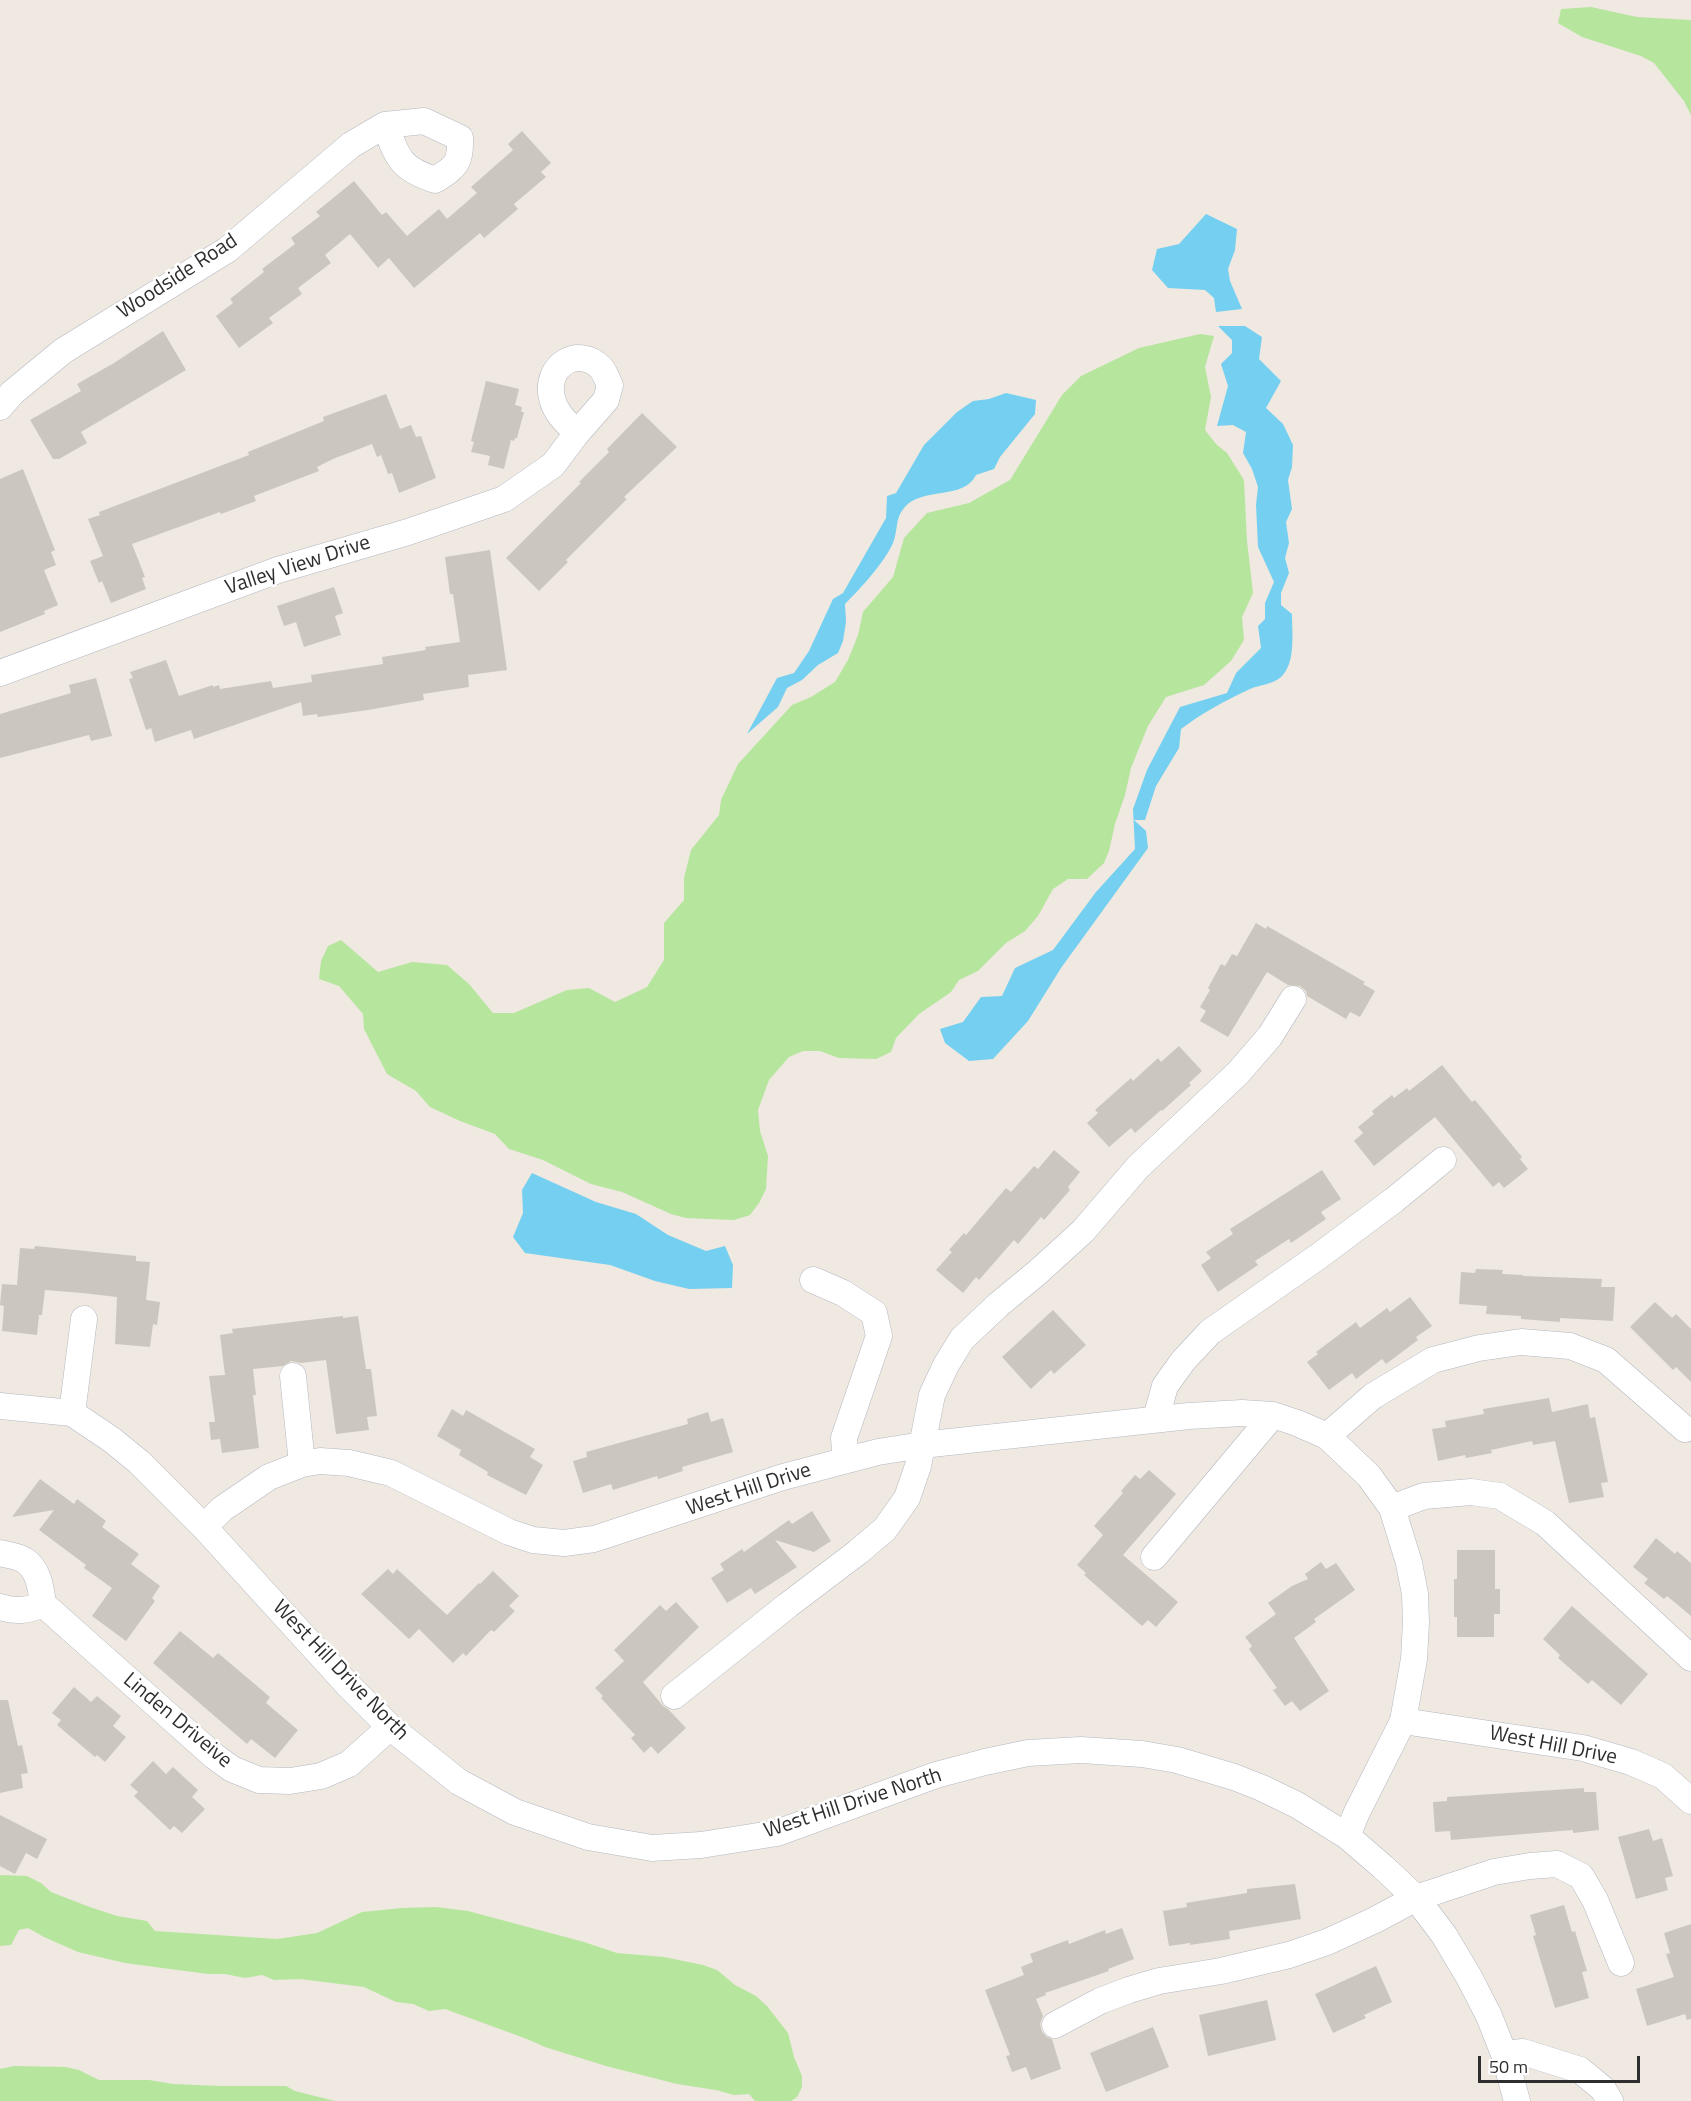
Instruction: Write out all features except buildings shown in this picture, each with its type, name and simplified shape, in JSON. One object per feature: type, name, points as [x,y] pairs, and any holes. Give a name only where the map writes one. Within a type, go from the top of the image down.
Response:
[{"type":"street","name":"Woodside Road","points":[[0,407],[12,393],[63,351],[227,250],[351,145],[385,125]]},
{"type":"street","name":"Valley View Drive","points":[[0,673],[278,570],[408,532],[504,499],[553,465],[577,433]]},
{"type":"street","points":[[674,1696],[885,1529],[907,1498],[918,1466],[932,1395],[946,1365],[962,1339],[1083,1230],[1138,1167],[1238,1073],[1270,1036],[1293,999]]},
{"type":"street","points":[[1156,1418],[1165,1386],[1183,1361],[1210,1332],[1347,1235],[1443,1160]]},
{"type":"street","points":[[813,1280],[843,1293],[874,1313],[879,1336],[844,1438],[846,1460]]},
{"type":"street","points":[[72,1413],[84,1319]]},
{"type":"street","points":[[1327,1436],[1373,1396],[1433,1360],[1479,1348],[1521,1342],[1570,1346],[1606,1360],[1685,1429]]},
{"type":"street","points":[[293,1376],[302,1464]]},
{"type":"street","name":"West Hill Drive North","points":[[0,1406],[72,1413],[112,1440],[139,1462],[204,1527],[348,1685],[390,1727],[459,1782],[515,1812],[588,1837],[652,1848],[701,1845],[777,1833],[936,1775],[985,1761],[1028,1753],[1081,1750],[1142,1754],[1177,1760],[1234,1777],[1297,1805],[1347,1836],[1383,1867],[1416,1898],[1444,1935],[1489,2016],[1504,2054],[1517,2101]]},
{"type":"street","name":"West Hill Drive","points":[[204,1527],[222,1509],[269,1477],[302,1464],[320,1461],[349,1463],[391,1473],[508,1532],[533,1540],[564,1543],[594,1539],[783,1477],[878,1452],[922,1444],[1156,1418],[1242,1413],[1273,1415],[1327,1436],[1369,1476],[1392,1508],[1409,1563],[1415,1594],[1416,1622],[1412,1681],[1403,1721],[1347,1836]]},
{"type":"street","points":[[1154,1557],[1273,1415]]},
{"type":"street","points":[[1392,1508],[1424,1496],[1471,1491],[1500,1496],[1545,1523],[1691,1658]]},
{"type":"street","points":[[0,1553],[24,1559],[35,1572],[43,1604],[31,1610],[14,1611],[0,1607]]},
{"type":"street","name":"Linden Driveive","points":[[43,1604],[214,1756],[232,1769],[259,1780],[290,1781],[321,1776],[349,1764],[390,1727]]},
{"type":"street","name":"West Hill Drive","points":[[1403,1721],[1583,1748],[1631,1761],[1663,1776],[1691,1801]]},
{"type":"street","points":[[1055,2025],[1100,2001],[1129,1990],[1159,1981],[1221,1971],[1288,1955],[1327,1942],[1416,1898],[1494,1872],[1557,1864],[1581,1876],[1595,1900],[1621,1963]]},
{"type":"street","points":[[1504,2054],[1522,2052],[1580,2070],[1603,2088],[1610,2101]]},
{"type":"green space","points":[[1591,7],[1637,17],[1691,20],[1691,115],[1684,101],[1654,63],[1641,56],[1582,37],[1558,23],[1561,9]]},
{"type":"green space","points":[[1200,334],[1214,336],[1205,367],[1211,397],[1205,430],[1227,453],[1244,480],[1247,541],[1253,593],[1242,617],[1244,640],[1231,661],[1204,685],[1166,697],[1148,726],[1131,768],[1104,863],[1087,879],[1068,879],[1053,889],[1038,916],[1025,931],[1006,943],[978,971],[959,980],[951,992],[919,1014],[896,1038],[891,1052],[876,1059],[839,1058],[820,1051],[803,1051],[789,1057],[769,1080],[758,1110],[760,1131],[768,1156],[766,1189],[750,1215],[734,1220],[686,1218],[671,1214],[622,1192],[591,1184],[543,1160],[509,1149],[495,1134],[430,1107],[416,1091],[387,1074],[364,1029],[363,1014],[339,986],[319,979],[321,961],[328,946],[341,940],[378,972],[412,962],[447,965],[469,984],[493,1013],[514,1013],[567,990],[589,988],[615,1002],[647,987],[664,960],[664,923],[684,900],[684,878],[691,850],[719,815],[721,800],[738,764],[792,705],[811,697],[835,682],[848,660],[858,635],[863,612],[893,577],[904,538],[927,513],[969,503],[1010,480],[1062,395],[1081,376],[1139,348]]},
{"type":"green space","points":[[0,1875],[27,1876],[41,1883],[51,1892],[87,1906],[117,1916],[147,1921],[155,1931],[277,1939],[317,1933],[362,1912],[436,1907],[468,1911],[617,1953],[664,1957],[703,1965],[717,1970],[767,2006],[788,2033],[802,2076],[802,2087],[797,2097],[791,2101],[755,2101],[749,2094],[734,2095],[677,2084],[606,2066],[545,2047],[445,2009],[429,2011],[413,2004],[396,2002],[364,1987],[300,1979],[274,1980],[262,1975],[245,1978],[125,1963],[78,1952],[28,1928],[19,1930],[11,1945],[0,1946]]},
{"type":"green space","points":[[14,2066],[66,2067],[79,2070],[99,2080],[149,2080],[173,2084],[221,2086],[286,2086],[295,2091],[335,2101],[0,2101],[0,2069]]},
{"type":"water","points":[[1206,214],[1237,229],[1235,250],[1228,269],[1230,281],[1242,309],[1216,312],[1214,298],[1205,290],[1168,288],[1152,270],[1157,249],[1179,244]]},
{"type":"water","points":[[1218,326],[1245,326],[1262,337],[1259,359],[1281,381],[1266,408],[1283,424],[1293,445],[1292,467],[1288,480],[1292,509],[1286,522],[1289,543],[1285,558],[1289,573],[1281,593],[1281,605],[1292,614],[1292,647],[1289,664],[1278,679],[1232,698],[1181,729],[1179,748],[1156,786],[1145,820],[1134,820],[1146,831],[1148,848],[1061,968],[1028,1021],[993,1059],[969,1061],[945,1043],[940,1029],[963,1022],[981,997],[1002,996],[1015,968],[1053,950],[1096,892],[1135,849],[1133,809],[1147,770],[1180,707],[1227,693],[1236,673],[1261,648],[1258,626],[1265,619],[1265,603],[1274,582],[1258,547],[1256,505],[1258,487],[1243,453],[1246,432],[1233,425],[1217,426],[1228,386],[1221,364],[1232,353],[1232,340]]},
{"type":"water","points":[[1006,393],[1036,400],[1035,414],[1000,457],[994,469],[976,475],[962,488],[921,497],[904,508],[899,516],[895,538],[889,551],[872,575],[845,604],[846,622],[843,641],[838,653],[818,665],[802,680],[787,688],[778,707],[747,734],[777,678],[794,673],[809,651],[833,599],[843,593],[886,518],[887,496],[896,493],[924,445],[957,412],[973,401],[989,399]]},
{"type":"water","points":[[532,1173],[596,1202],[636,1214],[668,1235],[706,1251],[725,1246],[733,1265],[732,1288],[689,1289],[655,1281],[610,1265],[525,1253],[513,1237],[523,1213],[522,1190]]}]
